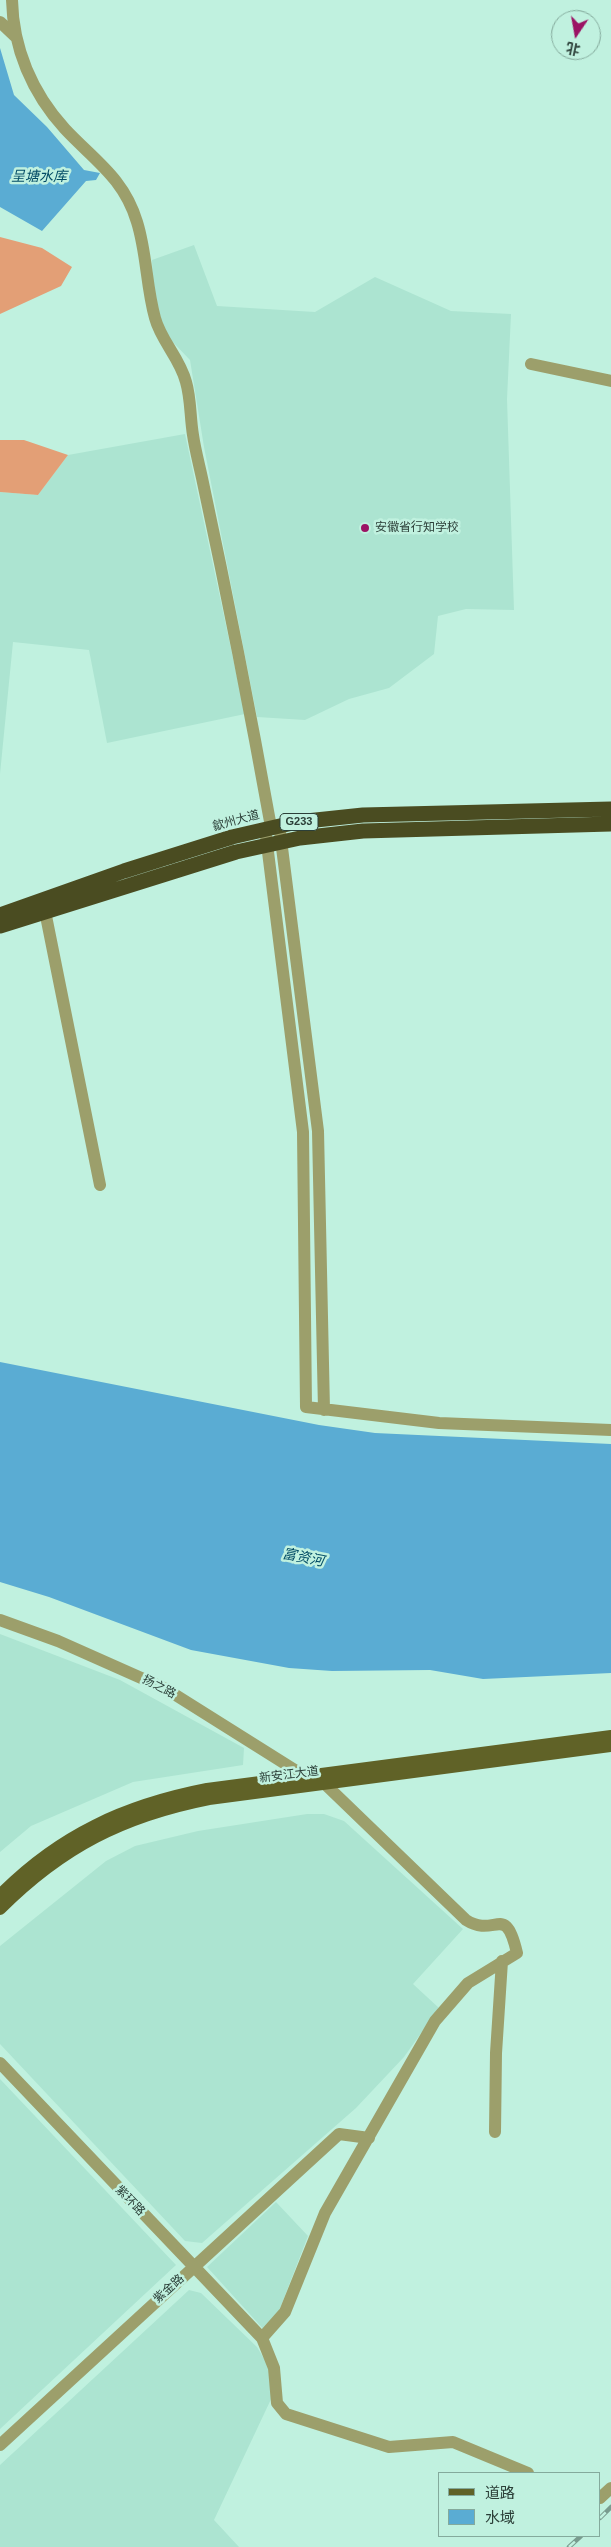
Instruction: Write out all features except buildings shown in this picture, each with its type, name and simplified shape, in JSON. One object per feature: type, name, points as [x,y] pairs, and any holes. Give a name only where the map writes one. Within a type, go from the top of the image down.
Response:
[{"type":"highway","name":"歙州大道","points":[[0,915],[124,871],[273,833],[363,815],[611,808]]},
{"type":"highway","name":"歙州大道","points":[[0,926],[273,833],[611,824]]},
{"type":"main road","name":"新安江大道","points":[[0,1895],[35,1863],[65,1842],[98,1823],[124,1812],[169,1798],[207,1789],[611,1736]]},
{"type":"main road","name":"新安江大道","points":[[0,1909],[27,1883],[63,1855],[102,1832],[127,1821],[172,1807],[209,1799],[611,1746]]},
{"type":"street","points":[[12,0],[16,37],[29,76],[44,102],[64,128],[108,170],[123,190],[137,222],[143,244],[146,274],[155,318],[178,360],[186,382],[193,436],[245,681],[273,833],[318,1131],[324,1410]]},
{"type":"street","points":[[0,22],[16,37]]},
{"type":"street","points":[[531,364],[611,381]]},
{"type":"street","points":[[273,833],[303,1132],[306,1408],[439,1423],[611,1430]]},
{"type":"street","points":[[45,911],[100,1185]]},
{"type":"street","name":"扬之路","points":[[0,1620],[58,1641],[166,1689],[306,1777]]},
{"type":"street","points":[[326,1784],[466,1920],[480,1927],[500,1923],[509,1928],[517,1952],[468,1983],[442,2011],[325,2213],[285,2312],[262,2338],[274,2368],[277,2403],[286,2414],[389,2447],[453,2442],[526,2472]]},
{"type":"street","points":[[494,2132],[496,2043],[502,1961]]},
{"type":"street","name":"紫环路","points":[[0,2062],[262,2338]]},
{"type":"street","name":"紫金路","points":[[0,2445],[339,2134],[369,2138]]},
{"type":"street","points":[[601,2497],[611,2488]]},
{"type":"shaded area","points":[[0,237],[42,248],[72,267],[61,286],[0,314]]},
{"type":"shaded area","name":"安徽省行知学校","points":[[194,245],[217,306],[315,312],[375,277],[451,311],[511,314],[507,399],[514,610],[466,609],[438,616],[434,654],[389,688],[349,699],[305,720],[257,717],[204,447],[190,360],[167,336],[153,296],[152,260]]},
{"type":"shaded area","points":[[185,434],[245,714],[107,743],[89,650],[13,642],[0,774],[0,492],[38,495],[68,455]]},
{"type":"shaded area","points":[[0,440],[24,440],[68,455],[38,495],[0,492]]},
{"type":"shaded area","points":[[0,1634],[120,1680],[244,1748],[243,1765],[133,1782],[31,1826],[0,1852]]},
{"type":"shaded area","points":[[307,1814],[324,1814],[344,1821],[463,1929],[413,1984],[439,2008],[404,2057],[356,2108],[202,2243],[185,2241],[0,2044],[0,1946],[106,1861],[135,1846],[198,1831]]},
{"type":"shaded area","points":[[0,2079],[176,2265],[0,2429]]},
{"type":"shaded area","points":[[276,2202],[308,2236],[279,2311],[266,2332],[207,2267]]},
{"type":"shaded area","points":[[189,2290],[201,2293],[257,2347],[271,2370],[273,2395],[214,2520],[239,2547],[0,2547],[0,2465]]},
{"type":"water","name":"呈塘水库","points":[[0,48],[14,95],[47,127],[84,170],[100,173],[96,180],[86,181],[42,231],[0,207]]},
{"type":"water","name":"富资河","points":[[0,1362],[319,1425],[375,1433],[611,1444],[611,1673],[483,1679],[430,1670],[332,1671],[289,1668],[191,1650],[49,1597],[0,1582]]},
{"type":"railway","points":[[601,2517],[611,2507]]},
{"type":"railway","points":[[569,2547],[580,2537]]},
{"type":"place","name":"安徽省行知学校","points":[[365,528]]}]
